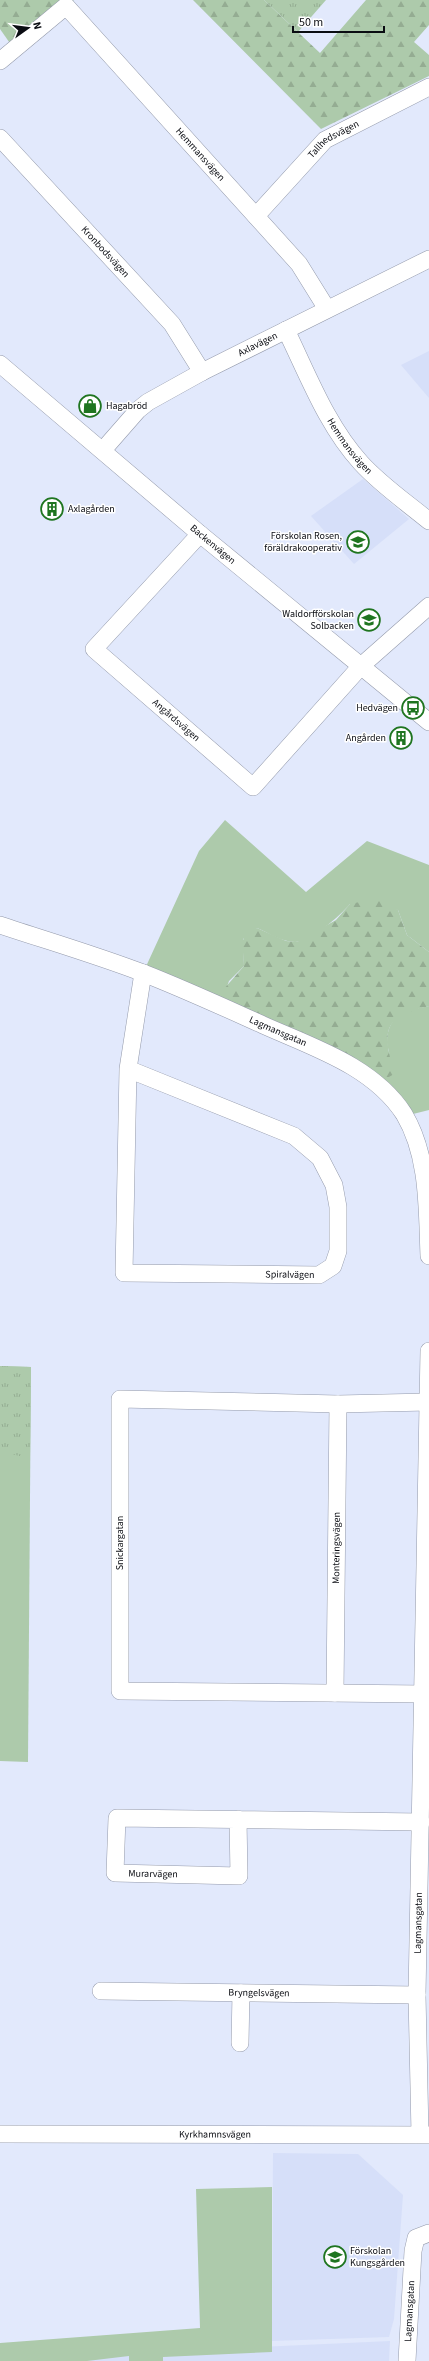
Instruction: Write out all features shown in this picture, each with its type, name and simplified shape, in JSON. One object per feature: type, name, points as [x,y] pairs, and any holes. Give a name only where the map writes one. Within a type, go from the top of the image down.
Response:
[{"type":"street","name":"Hemmansvägen","points":[[0,61],[66,6],[306,272],[327,309]]},
{"type":"street","name":"Tallhedsvägen","points":[[256,216],[325,140],[429,87]]},
{"type":"street","name":"Kronbodsvägen","points":[[0,138],[172,324],[202,372]]},
{"type":"street","name":"Axlavägen","points":[[103,450],[142,405],[202,372],[429,259]]},
{"type":"street","name":"Hemmansvägen","points":[[286,330],[330,419],[350,450],[375,478],[429,521]]},
{"type":"street","name":"Backenvägen","points":[[0,364],[200,534],[429,722]]},
{"type":"street","name":"Angårdsvägen","points":[[200,534],[94,649],[253,787],[361,666]]},
{"type":"street","points":[[361,666],[429,606]]},
{"type":"street","name":"Lagmansgatan","points":[[0,924],[143,973],[342,1060],[377,1084],[394,1099],[405,1116],[417,1143],[426,1178],[429,1256]]},
{"type":"street","name":"Spiralvägen","points":[[128,1069],[294,1136],[320,1158],[334,1185],[338,1207],[338,1251],[333,1266],[319,1275],[124,1273],[128,1069],[143,973]]},
{"type":"street","name":"Lagmansgatan","points":[[424,2134],[417,1994],[424,1694],[429,1351]]},
{"type":"street","name":"Snickargatan","points":[[424,1694],[120,1691],[120,1400],[338,1404],[428,1402]]},
{"type":"street","name":"Monteringsvägen","points":[[335,1693],[338,1404]]},
{"type":"street","name":"Murarvägen","points":[[238,1819],[239,1876],[114,1874],[117,1818],[238,1819],[421,1822]]},
{"type":"street","name":"Bryngelsvägen","points":[[101,1991],[417,1994]]},
{"type":"street","points":[[240,2043],[241,1993]]},
{"type":"street","name":"Kyrkhamnsvägen","points":[[0,2134],[424,2134]]},
{"type":"street","name":"Lagmansgatan","points":[[407,2361],[413,2251],[422,2236]]},
{"type":"shaded area","points":[[429,351],[429,398],[401,365]]},
{"type":"shaded area","name":"Förskolan Rosen, föräldrakooperativ","points":[[363,479],[409,519],[354,564],[311,516]]},
{"type":"shaded area","name":"Förskolan Kungsgården","points":[[273,2153],[358,2154],[403,2195],[394,2319],[389,2337],[272,2341]]},
{"type":"shaded area","points":[[390,2341],[389,2361],[62,2361],[213,2349]]},
{"type":"green space","points":[[0,0],[74,0],[14,49],[0,29]]},
{"type":"green space","points":[[193,0],[264,0],[320,53],[366,0],[429,0],[429,25],[414,42],[429,55],[429,76],[321,129]]},
{"type":"green space","points":[[264,0],[326,0],[298,32]]},
{"type":"green space","points":[[225,820],[306,892],[367,841],[429,865],[429,952],[407,935],[398,910],[350,904],[324,928],[309,938],[301,941],[285,941],[257,928],[243,939],[244,966],[229,981],[220,1006],[143,973],[199,851]]},
{"type":"green space","points":[[378,898],[398,910],[407,935],[429,952],[429,1006],[402,1016],[394,1021],[389,1028],[388,1046],[394,1074],[377,1084],[220,1006],[223,990],[244,966],[243,943],[246,934],[250,931],[257,928],[286,941],[297,942],[336,920],[350,904]]},
{"type":"green space","points":[[429,1006],[429,1110],[405,1116],[377,1084],[389,1059],[387,1043],[388,1033],[390,1026],[399,1016],[406,1012]]},
{"type":"green space","points":[[0,1366],[31,1367],[28,1762],[0,1761]]},
{"type":"green space","points":[[0,1366],[31,1367],[30,1458],[0,1452]]},
{"type":"green space","points":[[272,2187],[272,2352],[163,2357],[163,2361],[129,2361],[129,2356],[87,2361],[0,2361],[0,2343],[200,2328],[196,2189]]},
{"type":"place","name":"Hagabröd","points":[[90,406]]},
{"type":"place","name":"Axlagården","points":[[52,509]]},
{"type":"place","name":"Förskolan Rosen, föräldrakooperativ","points":[[358,542]]},
{"type":"place","name":"Waldorfförskolan Solbacken","points":[[369,620]]},
{"type":"place","name":"Hedvägen","points":[[413,708]]},
{"type":"place","name":"Angården","points":[[401,738]]},
{"type":"place","name":"Förskolan Kungsgården","points":[[335,2257]]}]
